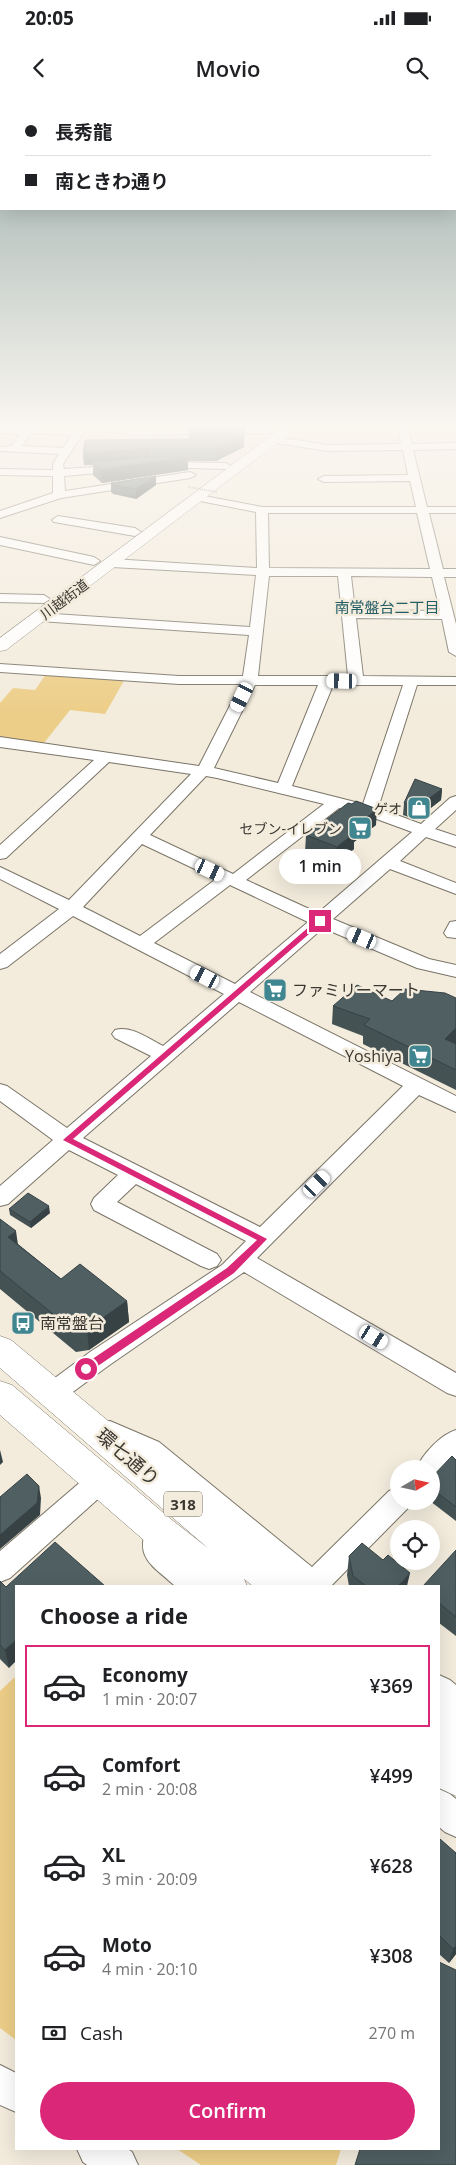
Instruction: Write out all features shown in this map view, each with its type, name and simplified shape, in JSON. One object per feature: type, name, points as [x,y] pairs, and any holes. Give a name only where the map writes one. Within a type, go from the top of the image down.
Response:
[{"type":"main road","name":"川越街道","points":[[0,631],[151,520]]},
{"type":"main road","name":"川越街道","points":[[0,646],[169,520]]},
{"type":"main road","name":"環七通り","points":[[0,1349],[278,1585]]},
{"type":"main road","name":"318","points":[[0,1395],[159,1532],[229,1585]]},
{"type":"main road","points":[[440,1721],[456,1735]]},
{"type":"main road","points":[[440,1763],[456,1776]]},
{"type":"street","points":[[55,520],[55,524],[135,532]]},
{"type":"street","points":[[0,963],[71,909],[209,764],[250,680],[263,572],[262,520]]},
{"type":"street","points":[[425,520],[456,652]]},
{"type":"street","points":[[0,541],[94,561]]},
{"type":"street","points":[[112,563],[263,572],[456,573]]},
{"type":"street","points":[[344,573],[356,681]]},
{"type":"street","points":[[0,598],[44,598]]},
{"type":"street","points":[[348,614],[447,614]]},
{"type":"street","points":[[39,617],[256,631]]},
{"type":"street","points":[[0,668],[179,680],[456,681]]},
{"type":"street","points":[[283,789],[327,681]]},
{"type":"street","points":[[369,810],[410,687],[410,681]]},
{"type":"street","points":[[4,747],[106,757],[203,771],[369,810],[456,842]]},
{"type":"street","points":[[0,854],[106,757]]},
{"type":"street","points":[[0,1198],[238,993],[456,801]]},
{"type":"street","points":[[141,944],[336,802]]},
{"type":"street","points":[[140,837],[320,921],[424,964],[456,971]]},
{"type":"street","points":[[388,862],[456,889]]},
{"type":"street","points":[[0,872],[456,1106]]},
{"type":"street","points":[[122,1034],[166,1055]]},
{"type":"street","points":[[53,1393],[226,1264],[263,1239],[416,1085]]},
{"type":"street","points":[[0,1091],[68,1140],[263,1239]]},
{"type":"street","points":[[133,1173],[102,1204],[226,1264],[456,1386]]},
{"type":"street","points":[[87,1422],[150,1450],[312,1585]]},
{"type":"street","points":[[0,1569],[100,1481]]},
{"type":"street","points":[[314,1585],[390,1508]]},
{"type":"street","points":[[159,1532],[156,1551],[194,1585]]},
{"type":"street","points":[[440,1691],[456,1705]]},
{"type":"street","points":[[440,1806],[456,1820]]},
{"type":"street","points":[[0,2083],[15,2093]]},
{"type":"street","points":[[97,2150],[119,2165]]},
{"type":"shaded area","points":[[46,674],[125,679],[105,714],[70,710],[44,743],[0,737],[0,703],[13,688],[35,690]]},
{"type":"shaded area","points":[[15,1677],[15,2039],[0,2028],[0,1691]]},
{"type":"shaded area","points":[[178,2150],[341,2150],[336,2165],[201,2165]]},
{"type":"building","points":[[415,779],[442,789],[419,806],[404,803]]},
{"type":"building","points":[[356,801],[377,809],[349,831],[355,833],[337,847],[306,835],[348,803],[352,804]]},
{"type":"building","points":[[357,985],[392,1001],[405,989],[445,993],[456,998],[456,1028],[445,1039],[456,1044],[456,1070],[364,1025],[370,1019],[333,1006]]},
{"type":"building","points":[[28,1193],[49,1206],[30,1222],[9,1209]]},
{"type":"building","points":[[0,1219],[16,1231],[8,1237],[61,1279],[80,1264],[127,1301],[87,1329],[74,1331],[0,1271]]},
{"type":"building","points":[[452,1456],[456,1460],[456,1507],[440,1495],[440,1469]]},
{"type":"building","points":[[27,1474],[39,1486],[37,1503],[0,1535],[0,1497]]},
{"type":"building","points":[[55,1542],[104,1585],[15,1585],[15,1641],[5,1650],[0,1645],[0,1581],[6,1587]]},
{"type":"building","points":[[362,1543],[383,1560],[388,1555],[390,1557],[390,1570],[406,1570],[410,1573],[399,1585],[365,1585],[353,1576],[349,1556]]},
{"type":"building","points":[[456,1550],[456,1617],[440,1604],[440,1585],[424,1585],[438,1570],[440,1570],[440,1567]]},
{"type":"building","points":[[440,1839],[456,1853],[456,1946],[453,1949],[440,1936]]},
{"type":"building","points":[[440,1962],[456,1970],[456,2165],[355,2165],[360,2150],[440,2150]]},
{"type":"place","name":"ゲオ","points":[[419,808]]},
{"type":"place","name":"セブン-イレブン","points":[[360,828]]},
{"type":"place","name":"ファミリーマート","points":[[275,990]]},
{"type":"place","name":"Yoshiya","points":[[420,1056]]},
{"type":"place","name":"南常盤台","points":[[23,1323]]},
{"type":"district","name":"南常盤台二丁目","points":[[387,607]]},
{"type":"route","points":[[86,1369],[230,1270],[263,1239],[68,1140],[320,921]]}]
